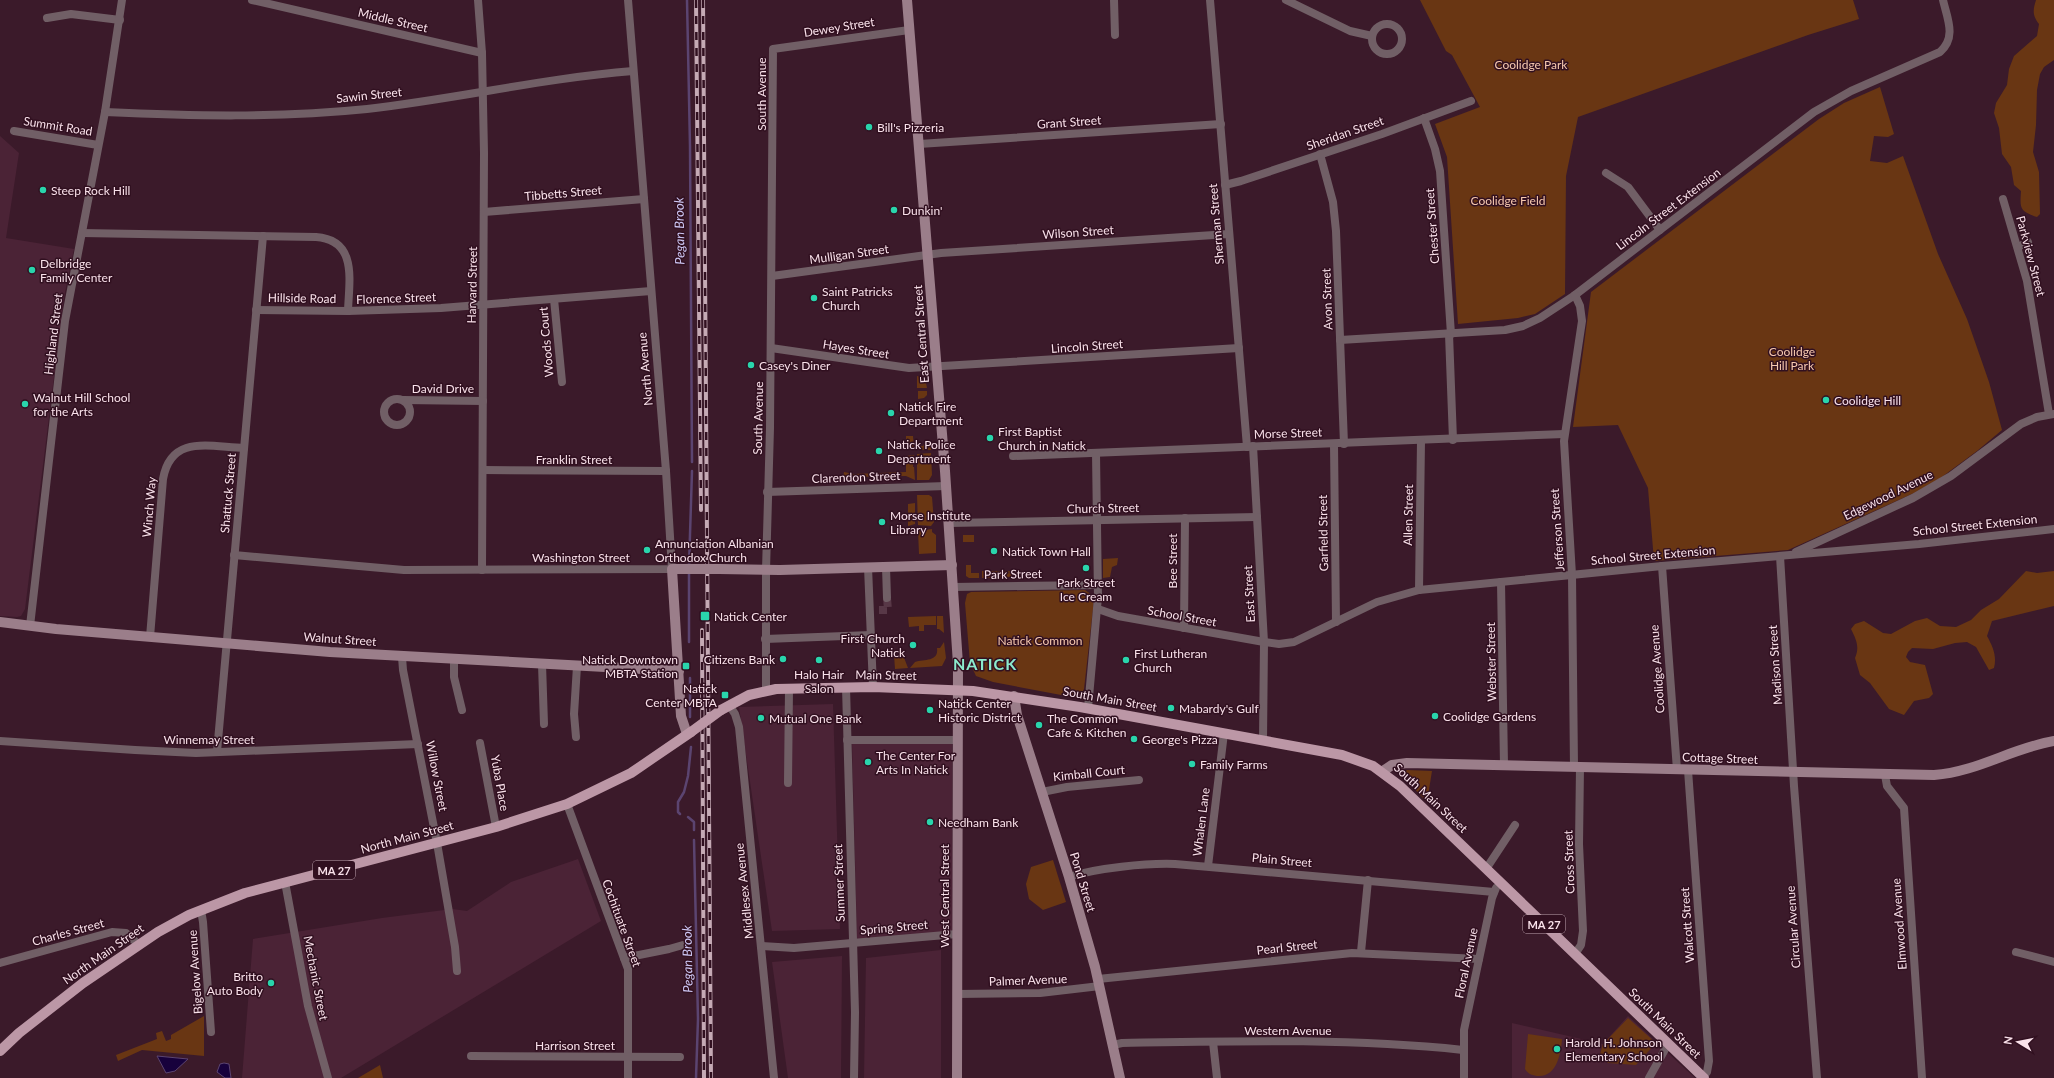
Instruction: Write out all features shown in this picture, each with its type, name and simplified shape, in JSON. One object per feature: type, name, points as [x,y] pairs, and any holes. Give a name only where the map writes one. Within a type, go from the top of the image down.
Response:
[{"type":"main road","name":"Main Street","points":[[725,708],[749,695],[766,690],[873,687],[959,690]]},
{"type":"main road","name":"South Main Street","points":[[959,690],[1014,696],[1088,708],[1342,755],[1364,762],[1383,771],[1402,787],[1704,1078]]},
{"type":"main road","name":"North Main Street","points":[[0,1051],[19,1033],[67,995],[138,944],[168,926],[201,910],[240,895],[285,882],[496,827],[568,804],[631,773],[725,708]]},
{"type":"street","name":"Highland Street","points":[[30,626],[65,321],[104,112],[122,0]]},
{"type":"street","name":"Middle Street","points":[[252,0],[482,53]]},
{"type":"street","name":"Harvard Street","points":[[478,0],[482,53],[484,212],[482,570]]},
{"type":"street","name":"North Avenue","points":[[628,0],[666,471],[681,716],[689,733]]},
{"type":"street","name":"East Central Street","points":[[907,0],[949,523],[959,690]]},
{"type":"street","points":[[1114,0],[1115,35]]},
{"type":"street","name":"Sherman Street","points":[[1210,0],[1239,348],[1250,447]]},
{"type":"street","points":[[1286,0],[1350,31],[1372,36]]},
{"type":"street","name":"Lincoln Street Extension","points":[[1340,340],[1494,331],[1523,326],[1548,313],[1575,295],[1814,112],[1851,91],[1940,52],[1947,44],[1950,34],[1949,20],[1943,0]]},
{"type":"street","points":[[47,18],[71,14],[120,20]]},
{"type":"street","name":"Dewey Street","points":[[773,49],[909,30]]},
{"type":"street","name":"South Avenue","points":[[766,690],[765,640],[772,276],[773,49]]},
{"type":"street","name":"Sawin Street","points":[[104,112],[210,116],[272,115],[381,107],[483,91],[633,71]]},
{"type":"street","name":"Sheridan Street","points":[[1225,185],[1241,181],[1471,101]]},
{"type":"street","name":"Chester Street","points":[[1424,118],[1435,148],[1440,171],[1450,334],[1453,440]]},
{"type":"street","name":"Grant Street","points":[[919,144],[1220,124]]},
{"type":"street","name":"Summit Road","points":[[14,131],[98,145]]},
{"type":"street","name":"Avon Street","points":[[1320,154],[1335,216],[1344,444]]},
{"type":"street","points":[[1606,173],[1622,182],[1628,188],[1660,230]]},
{"type":"street","name":"Tibbetts Street","points":[[484,212],[644,199]]},
{"type":"street","name":"Parkview Street","points":[[2003,199],[2018,247],[2030,296],[2052,414]]},
{"type":"street","name":"Florence Street","points":[[82,233],[323,237],[336,242],[348,259],[348,311],[483,305],[651,291]]},
{"type":"street","name":"Wilson Street","points":[[928,254],[1229,234]]},
{"type":"street","name":"Shattuck Street","points":[[217,752],[263,236]]},
{"type":"street","points":[[2018,247],[2028,242]]},
{"type":"street","name":"Mulligan Street","points":[[772,276],[928,254]]},
{"type":"street","name":"Jefferson Street","points":[[1575,295],[1580,306],[1582,321],[1575,376],[1564,434],[1572,575],[1577,767]]},
{"type":"street","name":"Woods Court","points":[[554,299],[562,382]]},
{"type":"street","name":"Hillside Road","points":[[256,310],[348,311]]},
{"type":"street","name":"Hayes Street","points":[[771,348],[895,367],[937,367]]},
{"type":"street","name":"Lincoln Street","points":[[937,367],[1239,348]]},
{"type":"street","name":"David Drive","points":[[403,400],[483,400]]},
{"type":"street","name":"Edgewood Avenue","points":[[1789,555],[1918,496],[1950,476],[2021,424],[2037,417],[2052,414]]},
{"type":"street","name":"Morse Street","points":[[1013,456],[1453,440],[1564,434]]},
{"type":"street","name":"Allen Street","points":[[1419,590],[1421,441]]},
{"type":"street","name":"Garfield Street","points":[[1334,444],[1336,622]]},
{"type":"street","name":"Winch Way","points":[[150,637],[163,479],[169,460],[180,449],[191,446],[244,448]]},
{"type":"street","name":"East Street","points":[[1250,447],[1258,517],[1264,642],[1263,740]]},
{"type":"street","points":[[1088,708],[1098,609],[1096,453]]},
{"type":"street","name":"Franklin Street","points":[[483,470],[666,471]]},
{"type":"street","name":"Clarendon Street","points":[[767,492],[946,486]]},
{"type":"street","name":"Church Street","points":[[949,523],[1258,517]]},
{"type":"street","name":"Bee Street","points":[[1184,628],[1185,518]]},
{"type":"street","name":"School Street Extension","points":[[1264,642],[1279,644],[1294,642],[1377,602],[1419,590],[1662,566],[1919,544],[2054,529]]},
{"type":"street","name":"Washington Street","points":[[234,555],[404,570],[766,570],[952,565]]},
{"type":"street","name":"Madison Street","points":[[1780,556],[1794,773]]},
{"type":"street","name":"Coolidge Avenue","points":[[1662,566],[1676,770]]},
{"type":"street","points":[[868,567],[874,612],[871,636],[873,687]]},
{"type":"street","points":[[886,567],[887,598]]},
{"type":"street","name":"Webster Street","points":[[1501,582],[1504,765]]},
{"type":"street","name":"Park Street","points":[[953,587],[1098,585]]},
{"type":"street","name":"School Street","points":[[1098,609],[1118,616],[1264,642]]},
{"type":"street","name":"Walnut Street","points":[[0,622],[150,637],[402,657],[679,671]]},
{"type":"street","points":[[765,640],[871,636]]},
{"type":"street","name":"Willow Street","points":[[402,657],[403,670],[437,843],[455,947],[457,972]]},
{"type":"street","points":[[454,660],[454,677],[462,710]]},
{"type":"street","points":[[542,664],[544,724]]},
{"type":"street","points":[[576,737],[574,714],[577,666]]},
{"type":"street","name":"Summer Street","points":[[846,687],[855,1032],[854,1078]]},
{"type":"street","points":[[788,783],[789,689]]},
{"type":"street","name":"West Central Street","points":[[957,1078],[956,994],[959,690]]},
{"type":"street","name":"Pond Street","points":[[1014,696],[1017,716],[1069,877],[1099,983],[1120,1078]]},
{"type":"street","name":"Middlesex Avenue","points":[[725,708],[735,714],[739,727],[774,1078]]},
{"type":"street","name":"Whalen Lane","points":[[1208,866],[1224,733]]},
{"type":"street","points":[[847,740],[958,740]]},
{"type":"street","name":"Winnemay Street","points":[[0,741],[135,750],[217,752],[418,744]]},
{"type":"street","name":"Cottage Street","points":[[1383,771],[1392,765],[1404,763],[1934,776],[1962,772],[2028,747],[2054,741]]},
{"type":"street","name":"Yuba Place","points":[[480,743],[496,827]]},
{"type":"street","name":"Cross Street","points":[[1575,954],[1581,944],[1583,931],[1577,767]]},
{"type":"street","name":"Walcott Street","points":[[1688,770],[1709,1061],[1704,1078]]},
{"type":"street","name":"Circular Avenue","points":[[1794,773],[1817,1078]]},
{"type":"street","name":"Elmwood Avenue","points":[[1885,775],[1887,786],[1904,808],[1905,847],[1922,1078]]},
{"type":"street","name":"Kimball Court","points":[[1042,792],[1067,786],[1139,780]]},
{"type":"street","name":"Cochituate Street","points":[[568,804],[613,932],[624,958],[628,974],[628,1078]]},
{"type":"street","points":[[1486,869],[1515,825]]},
{"type":"street","name":"Plain Street","points":[[1069,877],[1084,873],[1152,864],[1208,866],[1494,892]]},
{"type":"street","points":[[1361,952],[1368,880]]},
{"type":"street","name":"Mechanic Street","points":[[285,882],[308,1006],[328,1078]]},
{"type":"street","name":"Floral Avenue","points":[[1464,1078],[1462,1050],[1464,1030],[1494,892],[1500,883]]},
{"type":"street","name":"Bigelow Avenue","points":[[201,910],[211,1032]]},
{"type":"street","name":"Charles Street","points":[[0,963],[112,932],[126,934],[138,944]]},
{"type":"street","name":"Spring Street","points":[[761,946],[794,948],[957,934]]},
{"type":"street","points":[[624,958],[683,945]]},
{"type":"street","name":"Pearl Street","points":[[1099,983],[1361,952],[1479,959]]},
{"type":"street","points":[[2016,952],[2054,962]]},
{"type":"street","name":"Palmer Avenue","points":[[956,994],[1040,993],[1099,983]]},
{"type":"street","points":[[1213,1042],[1217,1078]]},
{"type":"street","name":"Western Avenue","points":[[1113,1045],[1122,1043],[1363,1042],[1462,1050]]},
{"type":"street","points":[[1649,1078],[1668,1044]]},
{"type":"street","name":"Harrison Street","points":[[471,1056],[680,1057]]},
{"type":"shaded area","name":"Walnut Hill School for the Arts","points":[[0,136],[19,153],[6,238],[74,249],[64,297],[25,609],[21,616],[17,617],[0,616]]},
{"type":"shaded area","points":[[833,704],[840,929],[772,931],[739,707]]},
{"type":"shaded area","points":[[852,743],[952,744],[952,932],[857,939]]},
{"type":"shaded area","points":[[578,859],[601,921],[341,1078],[242,1078],[253,939],[382,918],[452,909],[467,911],[511,882]]},
{"type":"shaded area","points":[[941,950],[941,1078],[864,1078],[866,958]]},
{"type":"shaded area","points":[[842,956],[841,1078],[788,1078],[772,962]]},
{"type":"shaded area","name":"Harold H. Johnson Elementary School","points":[[1628,1016],[1695,1078],[1512,1078],[1512,1023],[1603,1044]],"holes":[[[1628,1018],[1600,1054],[1603,1044]]]},
{"type":"shaded area","points":[[157,1056],[188,1059],[175,1071],[166,1073]]},
{"type":"shaded area","points":[[220,1064],[229,1064],[231,1078],[225,1078],[217,1072]]},
{"type":"green space","name":"Coolidge Park","points":[[1420,0],[1853,0],[1859,19],[1808,35],[1578,117],[1566,176],[1565,294],[1535,314],[1518,318],[1458,324],[1447,157],[1435,124],[1480,107],[1452,55],[1446,51]]},
{"type":"green space","points":[[2036,0],[2054,0],[2054,60],[2044,67],[2040,74],[2037,90],[2036,125],[2033,152],[2039,172],[2040,214],[2037,217],[2027,213],[2022,208],[2021,191],[2014,185],[2011,167],[2002,154],[1999,128],[1994,113],[1996,103],[2007,85],[2009,69],[2014,56],[2037,36],[2039,24],[2035,18],[2034,12]]},
{"type":"green space","name":"Coolidge Hill Park","points":[[1880,87],[1894,134],[1888,137],[1874,136],[1870,161],[1887,163],[1903,156],[1938,254],[1967,319],[1989,382],[2002,430],[1977,451],[1939,479],[1914,493],[1788,550],[1654,561],[1648,488],[1618,425],[1573,427],[1591,292],[1819,119],[1844,103]]},
{"type":"green space","points":[[917,376],[925,378],[927,388],[917,388]]},
{"type":"green space","points":[[918,391],[927,391],[927,395],[924,398],[918,399]]},
{"type":"green space","points":[[906,436],[913,436],[914,449],[906,449]]},
{"type":"green space","points":[[925,442],[931,442],[931,450],[916,450],[916,446],[923,446]]},
{"type":"green space","points":[[931,453],[932,475],[929,480],[917,480],[917,454]]},
{"type":"green space","points":[[914,455],[913,467],[915,480],[906,476],[854,477],[854,480],[847,482],[843,477],[844,472],[854,474],[906,472],[906,456]]},
{"type":"green space","points":[[917,495],[929,495],[932,497],[934,522],[931,526],[918,525]]},
{"type":"green space","points":[[915,503],[915,524],[908,526],[908,504]]},
{"type":"green space","points":[[932,529],[932,532],[936,535],[936,553],[919,554],[918,531]]},
{"type":"green space","points":[[963,535],[974,535],[974,542],[963,542]]},
{"type":"green space","points":[[1118,558],[1117,565],[1112,567],[1110,577],[1103,578],[1103,559]]},
{"type":"green space","points":[[966,565],[971,565],[971,573],[979,573],[979,578],[969,578],[966,576]]},
{"type":"green space","points":[[982,571],[1014,571],[1013,577],[982,578]]},
{"type":"green space","points":[[2026,571],[2037,573],[2054,571],[2054,606],[1992,621],[1987,636],[1994,652],[1994,668],[1989,670],[1976,647],[1967,642],[1955,643],[1933,649],[1912,648],[1906,657],[1910,662],[1925,665],[1933,694],[1929,698],[1914,701],[1904,715],[1889,709],[1870,683],[1860,675],[1855,658],[1857,643],[1851,629],[1855,624],[1864,621],[1883,633],[1891,634],[1915,621],[1927,618],[1940,626],[1956,627],[1971,620],[1981,610],[1999,599]]},
{"type":"green space","name":"Natick Common","points":[[1085,590],[1092,595],[1094,600],[1084,689],[1081,696],[1077,698],[993,682],[976,676],[970,663],[965,603],[967,594],[971,592]]},
{"type":"green space","points":[[936,616],[936,625],[924,625],[924,631],[919,631],[919,626],[909,627],[908,617]]},
{"type":"green space","points":[[937,616],[943,616],[944,633],[937,629]]},
{"type":"green space","points":[[944,642],[946,658],[942,666],[910,668],[915,662],[930,659],[936,656],[937,648],[940,648]]},
{"type":"green space","points":[[894,655],[903,655],[908,668],[895,669]]},
{"type":"green space","points":[[1407,770],[1432,771],[1427,802],[1405,779],[1405,772]]},
{"type":"green space","points":[[1053,860],[1066,902],[1043,910],[1029,899],[1026,884],[1031,867]]},
{"type":"green space","points":[[204,1016],[204,1056],[142,1050],[118,1061],[116,1055],[157,1039],[156,1033],[162,1031],[166,1041],[171,1039],[171,1035]]},
{"type":"green space","points":[[1628,1018],[1656,1043],[1636,1065],[1608,1063],[1600,1054],[1603,1044]]},
{"type":"green space","points":[[1528,1034],[1562,1039],[1561,1051],[1557,1063],[1550,1072],[1545,1075],[1533,1075],[1525,1069]]},
{"type":"green space","points":[[380,1065],[383,1078],[358,1078]]},
{"type":"waterway","name":"Pegan Brook","points":[[687,0],[690,146],[692,462]]},
{"type":"waterway","name":"Pegan Brook","points":[[689,566],[692,471]]},
{"type":"waterway","name":"Pegan Brook","points":[[689,571],[689,642]]},
{"type":"waterway","name":"Pegan Brook","points":[[690,678],[690,717]]},
{"type":"waterway","name":"Pegan Brook","points":[[680,814],[678,812],[678,802],[684,792],[688,776],[691,747]]},
{"type":"waterway","name":"Pegan Brook","points":[[688,817],[694,822],[694,830]]},
{"type":"waterway","name":"Pegan Brook","points":[[694,840],[698,1019],[696,1078]]},
{"type":"tunnel","points":[[879,610],[888,610],[887,598]]},
{"type":"railway","points":[[696,0],[701,510]]},
{"type":"railway","points":[[703,0],[711,1078]]},
{"type":"railway","points":[[702,630],[704,1078]]},
{"type":"place","name":"Bill's Pizzeria","points":[[869,127]]},
{"type":"place","name":"Steep Rock Hill","points":[[43,190]]},
{"type":"place","name":"Dunkin'","points":[[894,210]]},
{"type":"place","name":"Delbridge Family Center","points":[[32,270]]},
{"type":"place","name":"Saint Patricks Church","points":[[814,298]]},
{"type":"place","name":"Casey's Diner","points":[[751,365]]},
{"type":"place","name":"Coolidge Hill","points":[[1826,400]]},
{"type":"place","name":"Walnut Hill School for the Arts","points":[[25,404]]},
{"type":"place","name":"Natick Fire Department","points":[[891,413]]},
{"type":"place","name":"First Baptist Church in Natick","points":[[990,438]]},
{"type":"place","name":"Natick Police Department","points":[[879,451]]},
{"type":"place","name":"Morse Institute Library","points":[[882,522]]},
{"type":"place","name":"Annunciation Albanian Orthodox Church","points":[[647,550]]},
{"type":"place","name":"Natick Town Hall","points":[[994,551]]},
{"type":"place","name":"Park Street Ice Cream","points":[[1086,568]]},
{"type":"place","name":"Natick Center","points":[[705,616]]},
{"type":"place","name":"First Church Natick","points":[[913,645]]},
{"type":"place","name":"Citizens Bank","points":[[783,659]]},
{"type":"place","name":"Halo Hair Salon","points":[[819,660]]},
{"type":"place","name":"First Lutheran Church","points":[[1126,660]]},
{"type":"place","name":"Natick Downtown MBTA Station","points":[[686,666]]},
{"type":"place","name":"Natick Center MBTA","points":[[725,695]]},
{"type":"place","name":"Mabardy's Gulf","points":[[1171,708]]},
{"type":"place","name":"Natick Center Historic District","points":[[930,710]]},
{"type":"place","name":"Coolidge Gardens","points":[[1435,716]]},
{"type":"place","name":"Mutual One Bank","points":[[761,718]]},
{"type":"place","name":"The Common Cafe & Kitchen","points":[[1039,725]]},
{"type":"place","name":"George's Pizza","points":[[1134,739]]},
{"type":"place","name":"The Center For Arts In Natick","points":[[868,762]]},
{"type":"place","name":"Family Farms","points":[[1192,764]]},
{"type":"place","name":"Needham Bank","points":[[930,822]]},
{"type":"place","name":"Britto Auto Body","points":[[271,983]]},
{"type":"place","name":"Harold H. Johnson Elementary School","points":[[1557,1049]]},
{"type":"district","name":"NATICK","points":[[985,663]]},
{"type":"park label","name":"Coolidge Field","points":[[1508,200]]}]
